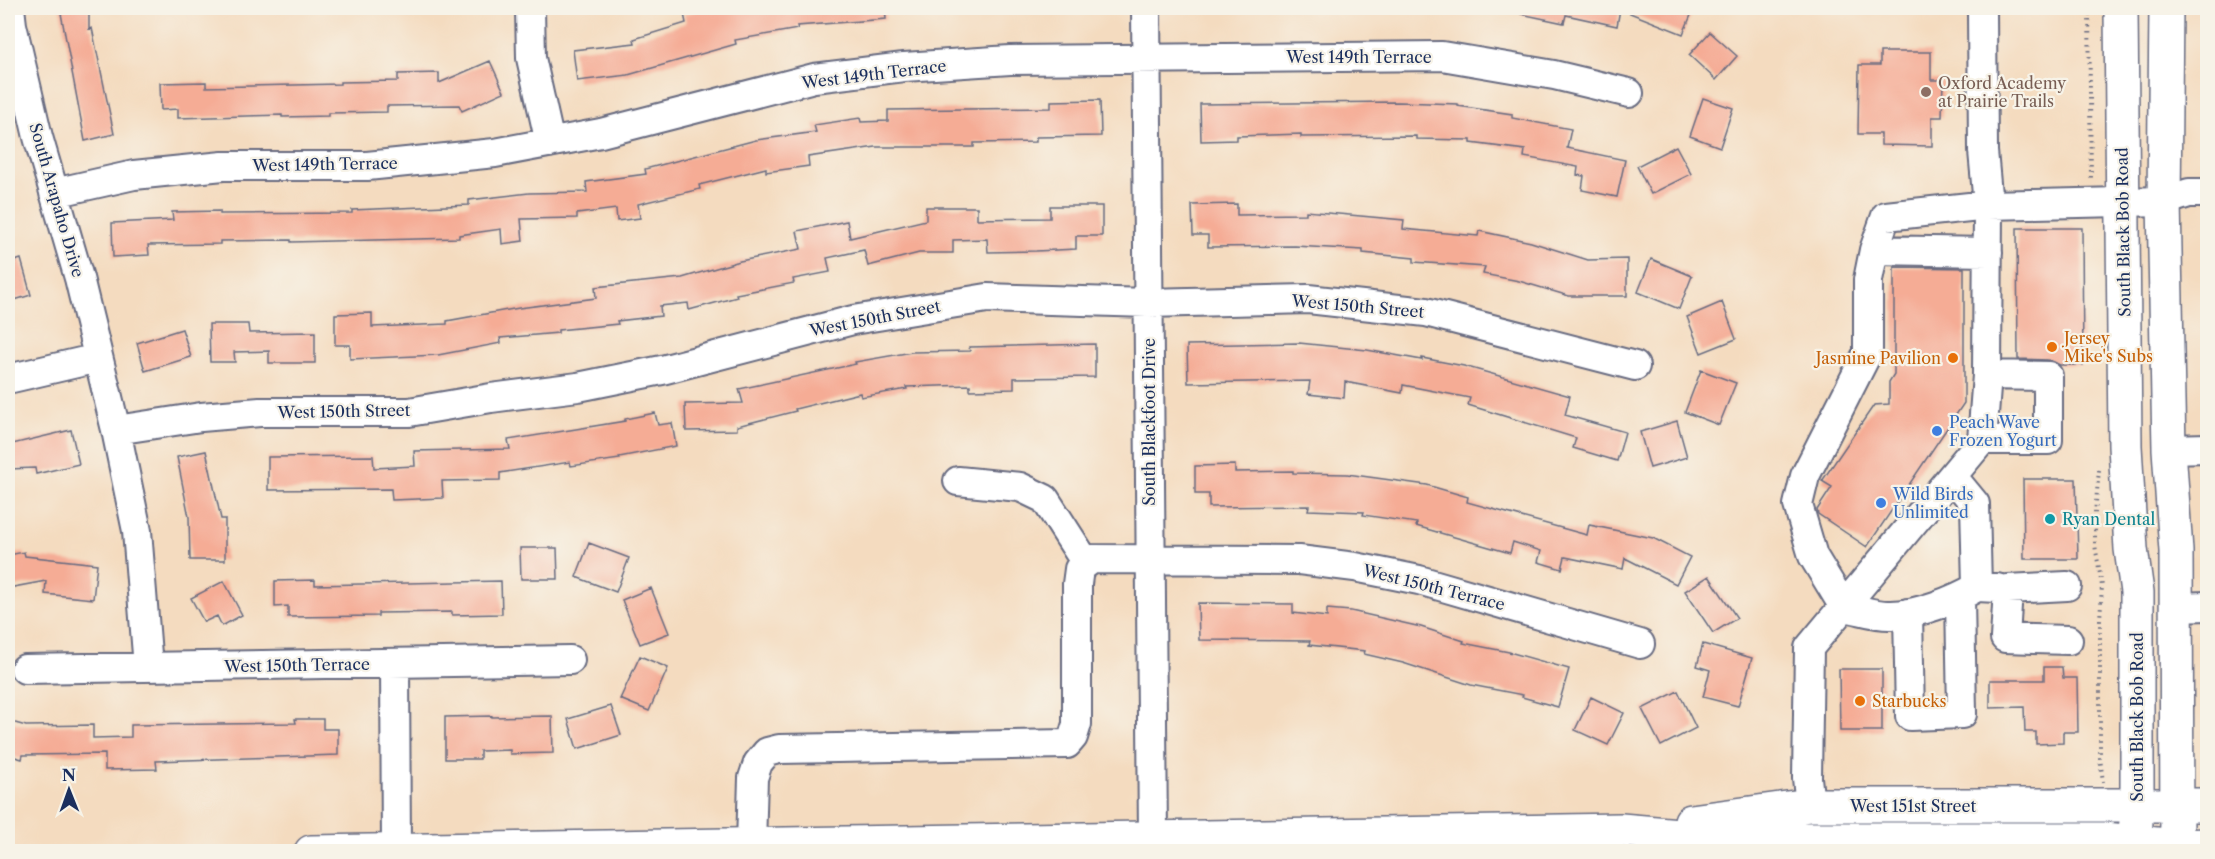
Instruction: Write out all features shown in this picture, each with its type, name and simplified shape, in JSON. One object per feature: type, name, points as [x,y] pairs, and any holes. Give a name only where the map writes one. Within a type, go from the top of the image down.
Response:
[{"type":"main road","name":"South Black Bob Road","points":[[2121,8],[2108,201],[2131,549],[2137,592],[2137,806],[2134,846]]},
{"type":"main road","points":[[2166,8],[2164,201],[2169,449],[2176,551],[2192,606],[2192,805],[2187,847]]},
{"type":"main road","name":"West 151st Street","points":[[311,852],[752,844],[870,847],[1153,837],[1528,842],[1810,806],[2192,805]]},
{"type":"main road","points":[[1699,836],[1797,828],[1804,823],[1810,806]]},
{"type":"main road","name":"West 151st Street","points":[[1621,830],[1726,839],[1947,846],[2104,839],[2134,846],[2187,847]]},
{"type":"street","name":"South Arapaho Drive","points":[[10,8],[38,137],[79,278],[116,430],[137,531],[148,667]]},
{"type":"street","points":[[530,8],[531,58],[550,143]]},
{"type":"street","name":"South Blackfoot Drive","points":[[1146,8],[1153,837]]},
{"type":"street","points":[[1810,806],[1807,778],[1809,648],[1982,440],[1987,375],[1988,205],[1983,151],[1982,8]]},
{"type":"street","name":"West 149th Terrace","points":[[54,193],[134,175],[223,166],[367,166],[495,153],[601,134],[814,78],[904,67],[1010,60],[1442,56],[1554,75],[1629,93]]},
{"type":"street","points":[[2067,586],[1968,592],[1908,613],[1889,615],[1844,607],[1813,556],[1798,505],[1805,476],[1868,352],[1868,280],[1874,250],[1886,216],[1988,205],[2164,201],[2189,193],[2208,193]]},
{"type":"street","points":[[1874,250],[1988,252]]},
{"type":"street","name":"West 150th Street","points":[[116,430],[201,417],[260,412],[410,412],[491,398],[578,387],[662,370],[853,320],[987,298],[1148,303],[1308,299],[1426,312],[1635,366]]},
{"type":"street","points":[[12,378],[98,358]]},
{"type":"street","points":[[1982,440],[2048,440],[2048,376],[1987,375]]},
{"type":"street","points":[[2169,449],[2208,448]]},
{"type":"street","points":[[1908,613],[1910,716],[1962,714],[1975,504],[1952,476]]},
{"type":"street","points":[[752,844],[753,778],[758,763],[766,752],[779,749],[1067,744],[1073,737],[1077,724],[1077,584],[1079,569],[1086,563],[1045,499],[1020,488],[957,481]]},
{"type":"street","name":"West 150th Terrace","points":[[1086,563],[1092,559],[1299,560],[1356,567],[1419,580],[1640,644]]},
{"type":"street","points":[[2008,589],[2005,638],[2068,640]]},
{"type":"street","name":"West 150th Terrace","points":[[25,669],[570,660]]},
{"type":"street","points":[[395,663],[396,850]]},
{"type":"path","points":[[2089,8],[2090,169],[2108,201]]},
{"type":"path","points":[[2099,461],[2095,544],[2102,586],[2100,758],[2103,768]]},
{"type":"building","points":[[60,8],[89,8],[89,29],[92,28],[114,134],[85,141]]},
{"type":"building","points":[[708,8],[885,8],[886,19],[797,26],[798,29],[735,40],[736,44],[628,75],[577,81],[573,50],[635,43],[634,39],[686,23],[684,14]]},
{"type":"building","points":[[1522,8],[1694,8],[1683,34],[1620,9],[1617,26],[1566,15],[1564,23],[1521,14]]},
{"type":"building","points":[[1710,32],[1737,56],[1716,80],[1689,55]]},
{"type":"building","points":[[1880,52],[1931,52],[1931,80],[1943,80],[1942,117],[1932,117],[1932,146],[1881,145],[1881,134],[1858,134],[1859,65],[1880,65]]},
{"type":"building","points":[[490,61],[504,92],[462,111],[459,105],[387,106],[387,112],[328,113],[328,116],[178,118],[178,109],[161,110],[160,83],[206,82],[206,87],[340,84],[340,82],[398,81],[398,74],[439,73],[439,83]]},
{"type":"building","points":[[1703,98],[1733,108],[1720,147],[1690,136]]},
{"type":"building","points":[[1100,100],[1101,136],[1036,137],[1036,142],[974,143],[974,147],[876,147],[808,157],[809,166],[766,172],[766,168],[699,185],[700,189],[638,204],[640,218],[617,221],[616,209],[577,214],[577,218],[521,219],[523,241],[502,244],[501,229],[459,235],[459,238],[291,242],[291,240],[220,241],[220,244],[148,245],[149,255],[113,257],[112,223],[173,220],[172,212],[352,213],[352,210],[469,205],[469,200],[529,193],[587,192],[586,182],[646,174],[645,169],[756,140],[816,132],[814,125],[860,118],[861,122],[888,121],[888,110],[1051,108],[1051,101]]},
{"type":"building","points":[[1399,102],[1458,104],[1458,106],[1512,114],[1512,118],[1571,129],[1567,148],[1625,160],[1617,197],[1582,190],[1584,176],[1577,175],[1578,167],[1524,157],[1525,150],[1471,143],[1471,140],[1416,139],[1416,136],[1301,137],[1301,134],[1237,136],[1237,140],[1201,141],[1200,104]]},
{"type":"building","points":[[1676,146],[1691,174],[1651,194],[1637,166]]},
{"type":"building","points":[[1237,204],[1237,215],[1306,214],[1306,211],[1404,220],[1403,229],[1478,236],[1479,231],[1531,242],[1588,260],[1627,259],[1627,296],[1569,296],[1519,281],[1483,274],[1485,267],[1414,262],[1414,258],[1363,253],[1363,250],[1295,246],[1208,247],[1208,235],[1193,235],[1192,205]]},
{"type":"building","points":[[1050,206],[1102,206],[1102,236],[1076,236],[1076,249],[1036,251],[988,252],[987,239],[953,240],[953,253],[919,253],[868,266],[864,250],[827,258],[830,272],[793,279],[794,283],[736,294],[737,297],[689,310],[688,303],[660,306],[661,316],[617,321],[618,324],[558,330],[558,333],[500,338],[501,343],[438,355],[350,359],[350,345],[335,345],[335,314],[372,313],[372,327],[447,324],[447,321],[519,308],[596,298],[595,287],[682,278],[740,261],[801,249],[797,231],[847,221],[850,238],[926,220],[926,207],[977,207],[977,219],[1050,218]]},
{"type":"building","points":[[2017,228],[2082,228],[2083,365],[2060,365],[2048,360],[2018,359]]},
{"type":"building","points":[[21,259],[31,295],[8,302],[8,263]]},
{"type":"building","points":[[1651,259],[1692,276],[1679,309],[1638,292]]},
{"type":"building","points":[[1894,267],[1964,268],[1964,403],[1867,547],[1818,514],[1817,510],[1832,487],[1822,481],[1874,405],[1889,404],[1889,382],[1894,374]]},
{"type":"building","points":[[1722,302],[1736,339],[1701,353],[1687,317]]},
{"type":"building","points":[[209,324],[248,324],[249,333],[315,332],[315,363],[269,363],[269,351],[234,352],[235,362],[210,362]]},
{"type":"building","points":[[182,329],[191,357],[145,371],[137,343]]},
{"type":"building","points":[[1299,343],[1367,350],[1464,366],[1570,396],[1565,415],[1625,432],[1617,461],[1573,448],[1576,438],[1468,405],[1470,398],[1403,385],[1402,393],[1345,382],[1344,398],[1308,394],[1310,381],[1188,383],[1187,345]]},
{"type":"building","points":[[1095,344],[1095,377],[1014,378],[1014,389],[970,390],[970,385],[906,387],[907,389],[861,397],[860,393],[737,426],[737,430],[686,431],[685,404],[743,403],[739,389],[856,364],[855,362],[912,352],[970,351],[969,347]]},
{"type":"building","points":[[1701,370],[1736,383],[1719,425],[1685,412]]},
{"type":"building","points":[[655,413],[658,425],[672,423],[676,446],[619,457],[620,459],[571,466],[570,462],[500,473],[500,480],[442,481],[443,498],[392,500],[391,489],[268,490],[268,457],[373,456],[374,468],[415,466],[414,451],[510,449],[508,440],[625,421],[625,419]]},
{"type":"building","points":[[1677,421],[1687,457],[1650,468],[1640,432]]},
{"type":"building","points":[[71,430],[79,464],[36,474],[35,468],[8,469],[8,445]]},
{"type":"building","points":[[206,451],[221,519],[225,519],[225,560],[190,560],[189,517],[177,457]]},
{"type":"building","points":[[1235,465],[1235,472],[1293,471],[1293,473],[1347,474],[1427,485],[1468,497],[1467,502],[1587,535],[1589,525],[1653,538],[1690,557],[1676,584],[1625,558],[1623,569],[1565,557],[1562,569],[1538,562],[1541,551],[1513,542],[1510,553],[1416,526],[1417,523],[1363,515],[1364,512],[1308,510],[1309,506],[1209,507],[1209,494],[1195,494],[1195,466]]},
{"type":"building","name":"Ryan Dental","points":[[2023,479],[2076,479],[2078,559],[2024,559]]},
{"type":"building","points":[[589,543],[629,558],[616,592],[576,577]]},
{"type":"building","points":[[520,548],[557,548],[558,579],[521,579]]},
{"type":"building","points":[[24,552],[25,556],[97,564],[93,599],[45,594],[46,581],[8,588],[8,555]]},
{"type":"building","points":[[1709,576],[1737,618],[1713,633],[1685,591]]},
{"type":"building","points":[[315,580],[315,585],[501,581],[502,614],[378,613],[378,616],[288,617],[288,606],[275,607],[275,581]]},
{"type":"building","points":[[224,581],[242,615],[222,626],[217,616],[204,622],[191,598]]},
{"type":"building","points":[[651,588],[669,633],[640,644],[622,600]]},
{"type":"building","points":[[1198,603],[1293,604],[1293,613],[1327,617],[1327,609],[1351,611],[1421,627],[1464,641],[1463,643],[1509,652],[1569,669],[1558,707],[1522,697],[1523,695],[1471,685],[1403,663],[1364,654],[1365,651],[1309,645],[1310,641],[1199,640]]},
{"type":"building","points":[[1703,644],[1752,658],[1738,706],[1703,697],[1710,670],[1697,666]]},
{"type":"building","points":[[640,656],[668,668],[649,711],[620,699]]},
{"type":"building","points":[[2044,667],[2062,667],[2063,678],[2077,678],[2078,732],[2063,732],[2063,743],[2036,744],[2036,732],[2025,732],[2024,707],[1990,708],[1990,680],[2044,680]]},
{"type":"building","points":[[1839,669],[1882,669],[1882,731],[1840,731]]},
{"type":"building","points":[[1678,691],[1696,728],[1661,746],[1642,709]]},
{"type":"building","points":[[1591,697],[1624,713],[1608,745],[1575,730]]},
{"type":"building","points":[[611,706],[621,735],[577,749],[568,719]]},
{"type":"building","points":[[552,716],[553,753],[510,754],[510,750],[480,751],[480,759],[445,759],[445,717]]},
{"type":"building","points":[[295,719],[323,719],[323,729],[338,729],[338,755],[156,761],[157,769],[105,770],[105,754],[23,755],[22,759],[8,755],[8,721],[26,726],[93,725],[93,738],[131,737],[131,725],[296,723]]},
{"type":"place","name":"Oxford Academy at Prairie Trails","points":[[1926,92]]},
{"type":"place","name":"Jersey Mike's Subs","points":[[2052,347]]},
{"type":"place","name":"Jasmine Pavilion","points":[[1953,358]]},
{"type":"place","name":"Peach Wave Frozen Yogurt","points":[[1937,431]]},
{"type":"place","name":"Wild Birds Unlimited","points":[[1881,503]]},
{"type":"place","name":"Ryan Dental","points":[[2050,519]]},
{"type":"place","name":"Starbucks","points":[[1860,701]]}]
